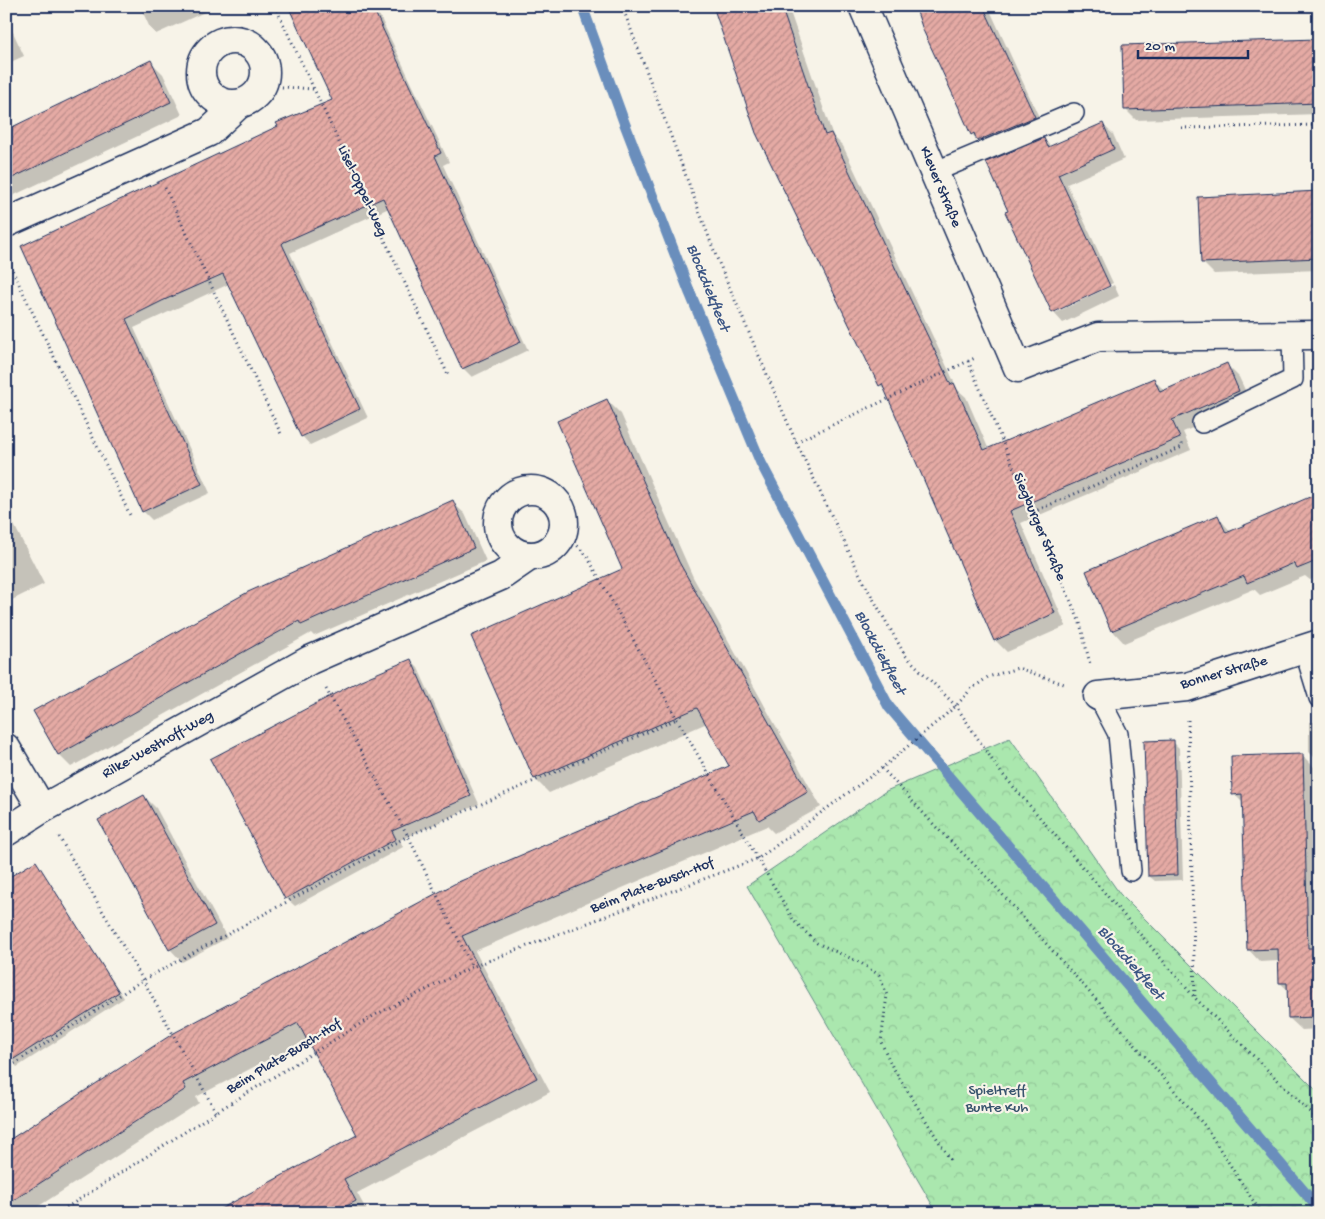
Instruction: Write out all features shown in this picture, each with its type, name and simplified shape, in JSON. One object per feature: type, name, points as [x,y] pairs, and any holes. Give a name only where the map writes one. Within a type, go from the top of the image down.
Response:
[{"type":"street","name":"Klever Straße","points":[[864,6],[1018,368],[1098,337],[1292,335]]},
{"type":"street","points":[[233,40],[253,47],[261,55],[265,64],[266,75],[262,86],[249,100],[239,104],[228,104],[218,101],[203,85],[202,65],[206,55],[213,46],[222,41],[233,40]]},
{"type":"street","points":[[6,223],[210,132],[239,104]]},
{"type":"street","points":[[1292,335],[1319,335]]},
{"type":"street","points":[[530,556],[515,552],[508,547],[500,534],[498,527],[500,511],[512,496],[522,490],[534,489],[550,495],[561,508],[565,519],[564,531]]},
{"type":"street","name":"Rilke-Westhoff-Weg","points":[[6,832],[42,809],[310,660],[501,576],[530,556],[541,555],[551,550],[559,541],[564,531]]},
{"type":"street","name":"Bonner Straße","points":[[1098,696],[1187,687],[1311,646]]},
{"type":"street","points":[[6,748],[42,809]]},
{"type":"lane","points":[[934,172],[1074,113]]},
{"type":"lane","points":[[1202,422],[1293,379],[1292,335]]},
{"type":"lane","points":[[1311,646],[1319,698]]},
{"type":"lane","points":[[1098,696],[1118,734],[1131,871]]},
{"type":"path","name":"Lisel-Oppel-Weg","points":[[275,6],[449,376]]},
{"type":"path","points":[[622,6],[716,256],[796,442],[863,582],[905,655],[956,706],[1000,770],[1194,998],[1319,1121]]},
{"type":"path","points":[[262,86],[314,90]]},
{"type":"path","points":[[1181,128],[1319,124]]},
{"type":"path","points":[[151,158],[281,434]]},
{"type":"path","points":[[6,257],[131,517]]},
{"type":"path","points":[[796,442],[1007,343]]},
{"type":"path","name":"Siegburger Straße","points":[[968,361],[1080,623],[1098,696]]},
{"type":"path","points":[[1032,512],[1182,447],[1181,440],[1202,422]]},
{"type":"path","points":[[564,531],[588,556],[676,718],[794,921],[816,944],[861,963],[878,975],[887,995],[881,1042],[892,1066],[951,1161]]},
{"type":"path","points":[[310,660],[408,836],[472,967]]},
{"type":"path","name":"Beim Plate-Busch-Hof","points":[[58,1213],[216,1112],[375,1015],[472,967],[759,858],[882,768],[956,706],[970,690],[988,677],[1018,668],[1098,696]]},
{"type":"path","points":[[1187,687],[1194,998]]},
{"type":"path","points":[[6,1069],[144,980],[408,836],[676,718]]},
{"type":"path","points":[[882,768],[936,827],[987,878],[1199,1119],[1261,1213]]},
{"type":"path","name":"Beim Plate-Busch-Hof","points":[[42,809],[144,980],[216,1112]]},
{"type":"green space","name":"Spieltreff Bunte Kuh","points":[[1010,738],[1120,894],[1319,1093],[1319,1213],[937,1213],[747,886],[886,791]]},
{"type":"building","points":[[288,6],[372,6],[441,153],[435,156],[521,342],[462,369],[383,198],[284,242],[282,244],[360,409],[301,437],[223,274],[162,301],[126,319],[202,484],[142,512],[21,246],[278,126],[276,123],[332,100]]},
{"type":"building","points":[[713,6],[781,6],[825,135],[831,133],[951,385],[954,383],[984,450],[1154,378],[1160,392],[1227,363],[1239,391],[1172,420],[1180,438],[1010,511],[1055,613],[994,641],[882,384],[879,386],[756,133]]},
{"type":"building","points":[[915,6],[983,6],[1035,117],[977,141],[974,133],[971,135],[923,30]]},
{"type":"building","points":[[1318,39],[1319,103],[1124,110],[1122,45]]},
{"type":"building","points":[[151,60],[171,102],[6,181],[6,130]]},
{"type":"building","points":[[1103,123],[1114,149],[1058,174],[1110,286],[1052,313],[1005,212],[1008,211],[986,162],[1044,138],[1048,147]]},
{"type":"building","points":[[1319,191],[1319,258],[1201,263],[1198,197]]},
{"type":"building","points":[[607,399],[679,562],[808,792],[759,820],[754,811],[462,936],[537,1078],[344,1179],[356,1201],[334,1213],[213,1213],[357,1135],[298,1023],[183,1083],[186,1089],[6,1205],[6,1142],[174,1033],[456,883],[729,766],[697,708],[534,779],[471,636],[622,569],[557,421]]},
{"type":"building","points":[[1319,493],[1319,560],[1297,569],[1294,563],[1247,583],[1244,576],[1111,631],[1086,571],[1218,515],[1226,533]]},
{"type":"building","points":[[453,500],[474,548],[301,625],[299,621],[58,755],[33,711],[248,592]]},
{"type":"building","points":[[411,659],[471,796],[392,831],[396,839],[285,899],[210,759],[361,680]]},
{"type":"building","points":[[1174,740],[1178,875],[1148,876],[1144,741]]},
{"type":"building","points":[[1303,754],[1308,948],[1319,948],[1319,1017],[1288,1018],[1287,983],[1279,983],[1278,949],[1247,950],[1242,794],[1232,795],[1231,756]]},
{"type":"building","points":[[144,795],[215,925],[169,950],[98,820]]},
{"type":"building","points":[[36,861],[119,992],[6,1064],[6,879]]},
{"type":"waterway","name":"Blockdiekfleet","points":[[582,6],[624,122],[690,293],[761,463],[889,707],[1319,1209]]}]
